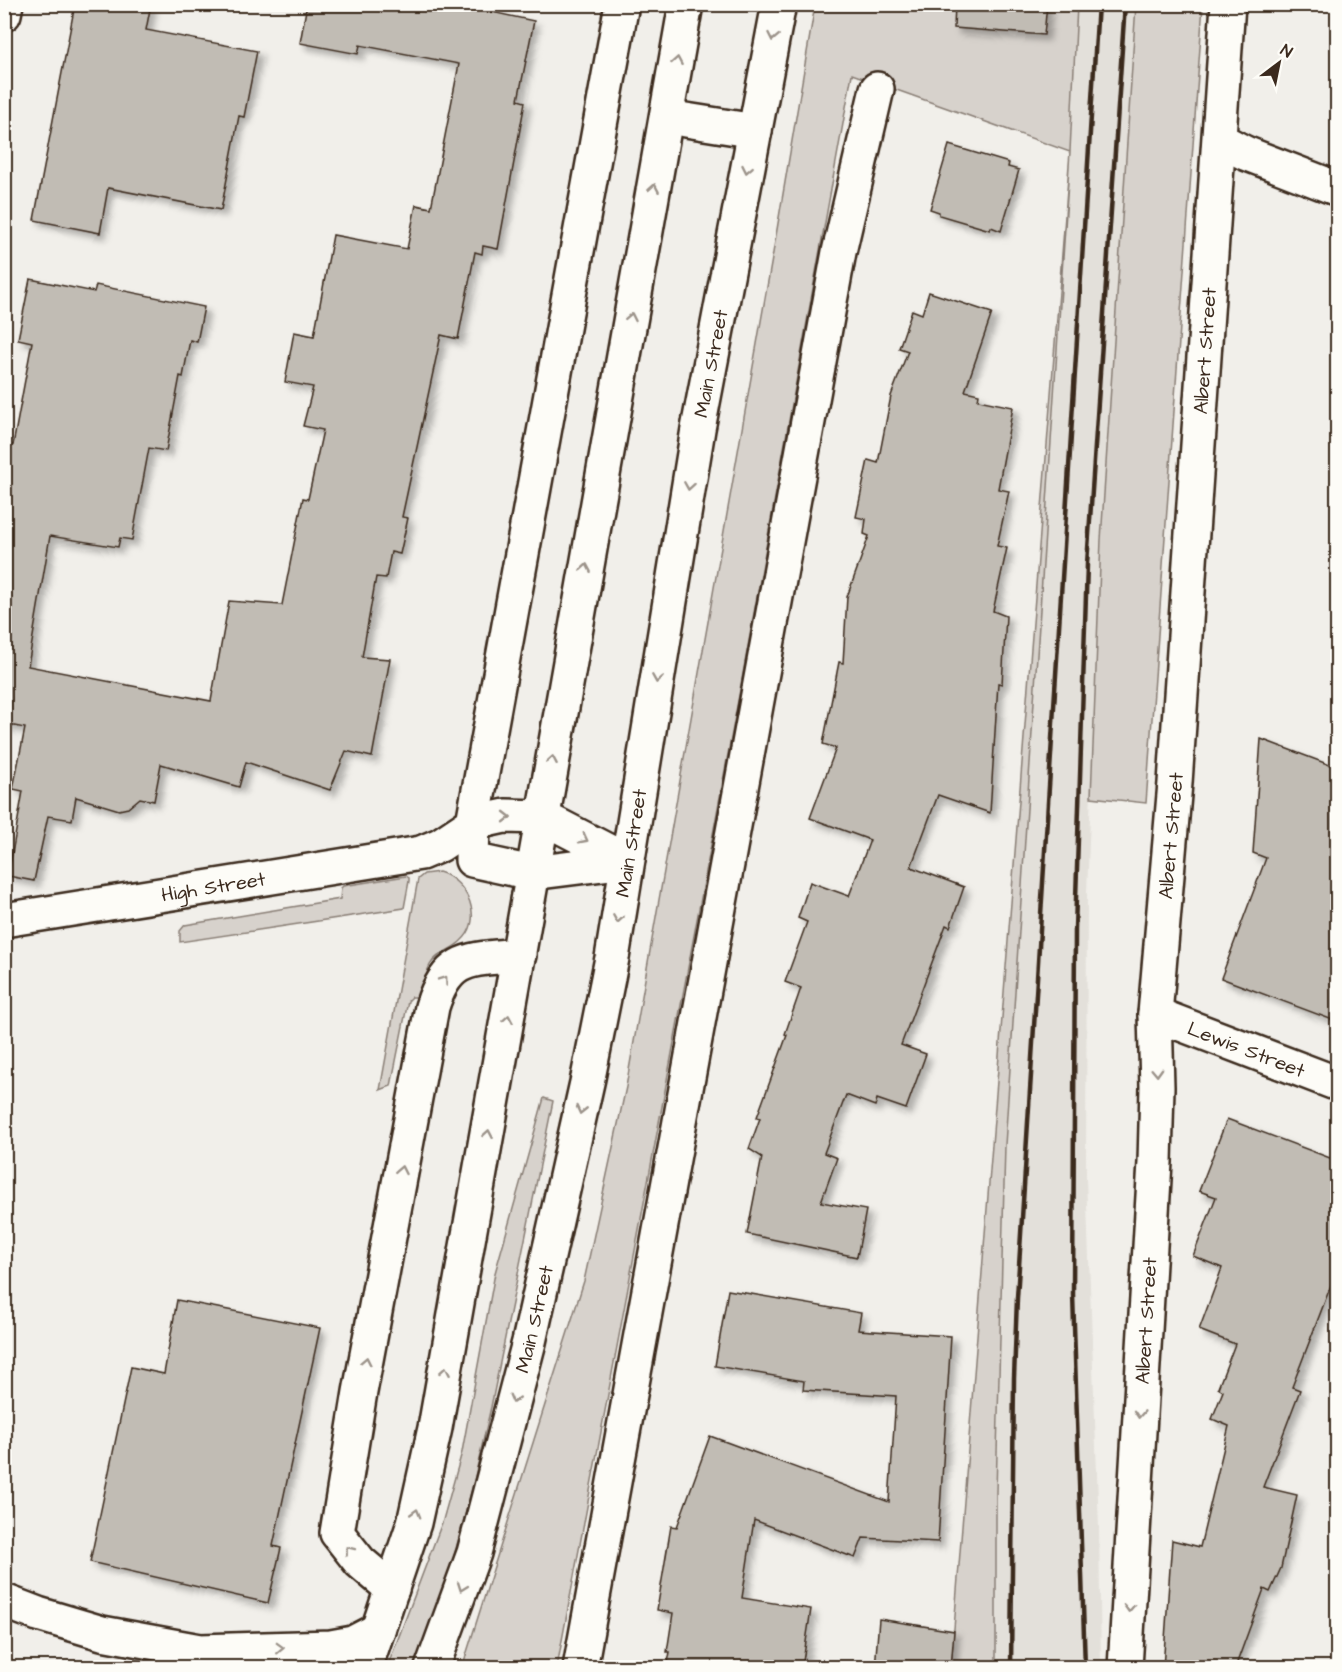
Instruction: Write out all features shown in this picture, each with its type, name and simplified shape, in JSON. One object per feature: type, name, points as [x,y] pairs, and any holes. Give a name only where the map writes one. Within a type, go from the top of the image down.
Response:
[{"type":"main road","points":[[4,14],[6,4]]},
{"type":"main road","points":[[472,860],[472,823],[622,4]]},
{"type":"main road","points":[[365,1668],[420,1498],[435,1428],[686,4]]},
{"type":"main road","name":"Main Street","points":[[432,1668],[474,1553],[529,1342],[600,1023],[698,429],[779,4]]},
{"type":"main road","name":"Albert Street","points":[[1125,1668],[1155,1162],[1157,1086],[1155,1014],[1175,771],[1228,4]]},
{"type":"main road","points":[[580,1668],[837,264],[877,89]]},
{"type":"main road","points":[[667,117],[755,131]]},
{"type":"main road","points":[[1220,140],[1245,153],[1338,189]]},
{"type":"main road","name":"High Street","points":[[4,921],[420,854],[440,845],[472,823],[505,816],[542,818]]},
{"type":"main road","points":[[542,818],[627,861]]},
{"type":"main road","name":"High Street","points":[[420,854],[472,860],[532,873],[627,861]]},
{"type":"main road","points":[[392,1589],[360,1562],[337,1533],[360,1392],[432,1007],[441,982],[460,964],[478,959],[519,955]]},
{"type":"main road","name":"Lewis Street","points":[[1155,1014],[1338,1084]]},
{"type":"main road","points":[[4,1601],[38,1614],[102,1633],[200,1651],[331,1647],[353,1642],[378,1630]]},
{"type":"main road","points":[[200,1651],[236,1668]]},
{"type":"shaded area","points":[[815,5],[1077,5],[1070,152],[852,74],[740,690],[557,1667],[462,1668],[584,1281],[626,1087]]},
{"type":"shaded area","points":[[1077,5],[1136,5],[1101,540],[1087,893],[1086,1178],[1099,1528],[1101,1667],[996,1668],[996,1492],[1005,1145],[1070,151]]},
{"type":"shaded area","points":[[1136,5],[1203,5],[1146,803],[1091,797],[1101,540]]},
{"type":"shaded area","points":[[1070,157],[1005,1145],[996,1492],[996,1667],[951,1667]]},
{"type":"shaded area","points":[[439,872],[449,876],[465,892],[470,902],[472,923],[468,933],[460,942],[436,958],[430,965],[422,997],[412,997],[408,1001],[391,1086],[380,1090],[418,879],[424,874]]},
{"type":"shaded area","points":[[406,876],[409,881],[404,908],[180,942],[180,931],[185,925],[340,899],[343,886]]},
{"type":"shaded area","points":[[544,1098],[553,1101],[491,1407],[454,1556],[415,1667],[387,1668],[443,1520],[462,1452],[495,1273]]},
{"type":"building","points":[[75,4],[151,4],[146,30],[257,51],[244,117],[239,116],[221,210],[108,188],[100,233],[34,220]]},
{"type":"building","points":[[307,4],[488,4],[487,11],[534,21],[518,100],[525,102],[498,249],[483,246],[482,254],[475,252],[458,339],[441,335],[402,517],[408,518],[400,554],[391,552],[386,578],[376,577],[362,657],[390,659],[372,757],[346,751],[330,790],[246,762],[239,787],[161,764],[154,801],[140,798],[128,808],[119,810],[76,797],[72,820],[48,816],[34,881],[8,876],[23,791],[13,789],[25,728],[4,724],[4,443],[13,445],[32,342],[18,339],[30,279],[94,292],[96,285],[204,307],[197,342],[190,340],[183,377],[180,376],[166,451],[149,448],[132,540],[120,538],[118,547],[50,536],[28,666],[211,701],[229,601],[282,605],[303,498],[308,499],[323,430],[303,426],[313,387],[285,382],[294,332],[314,336],[333,235],[407,249],[416,205],[431,208],[459,64],[360,45],[358,54],[300,43]]},
{"type":"building","points":[[955,4],[1047,4],[1044,35],[954,28]]},
{"type":"building","points":[[949,145],[1009,163],[1008,167],[1019,170],[1001,231],[939,215],[939,212],[930,209]]},
{"type":"building","points":[[929,292],[992,313],[965,391],[979,394],[978,400],[1013,407],[998,489],[1009,491],[997,546],[1007,548],[993,611],[1006,616],[1002,684],[998,683],[990,813],[938,795],[911,867],[964,887],[950,927],[946,925],[901,1045],[926,1054],[906,1109],[877,1099],[875,1106],[846,1095],[824,1153],[837,1158],[821,1202],[866,1210],[857,1257],[747,1234],[762,1157],[749,1149],[760,1118],[757,1117],[787,1035],[785,1034],[801,988],[785,982],[807,922],[798,918],[810,882],[849,896],[870,840],[810,818],[836,748],[823,744],[839,662],[843,663],[847,597],[869,536],[864,534],[866,519],[856,517],[868,460],[878,463],[891,396],[908,351],[899,348],[912,310],[922,314]]},
{"type":"building","points":[[1261,739],[1338,768],[1338,1022],[1221,978],[1266,858],[1253,853]]},
{"type":"building","points":[[1227,1119],[1338,1161],[1338,1267],[1292,1387],[1300,1390],[1263,1487],[1297,1495],[1281,1568],[1270,1592],[1264,1589],[1235,1668],[1163,1668],[1172,1540],[1200,1547],[1229,1426],[1212,1419],[1223,1391],[1218,1388],[1235,1344],[1199,1330],[1222,1268],[1193,1256],[1216,1197],[1199,1191]]},
{"type":"building","points":[[728,1290],[861,1313],[858,1330],[951,1336],[938,1542],[863,1538],[855,1558],[754,1520],[742,1598],[811,1609],[802,1668],[667,1668],[673,1613],[657,1610],[671,1526],[677,1527],[710,1436],[889,1502],[896,1396],[803,1390],[804,1381],[715,1366]]},
{"type":"building","points":[[177,1300],[320,1328],[273,1546],[281,1548],[268,1603],[90,1562],[131,1367],[164,1374]]},
{"type":"building","points":[[879,1619],[954,1631],[951,1668],[875,1668]]},
{"type":"railway","points":[[1011,1668],[1017,1298],[1098,4]]},
{"type":"railway","points":[[1085,1668],[1073,1294],[1075,929],[1087,564],[1125,4]]}]
